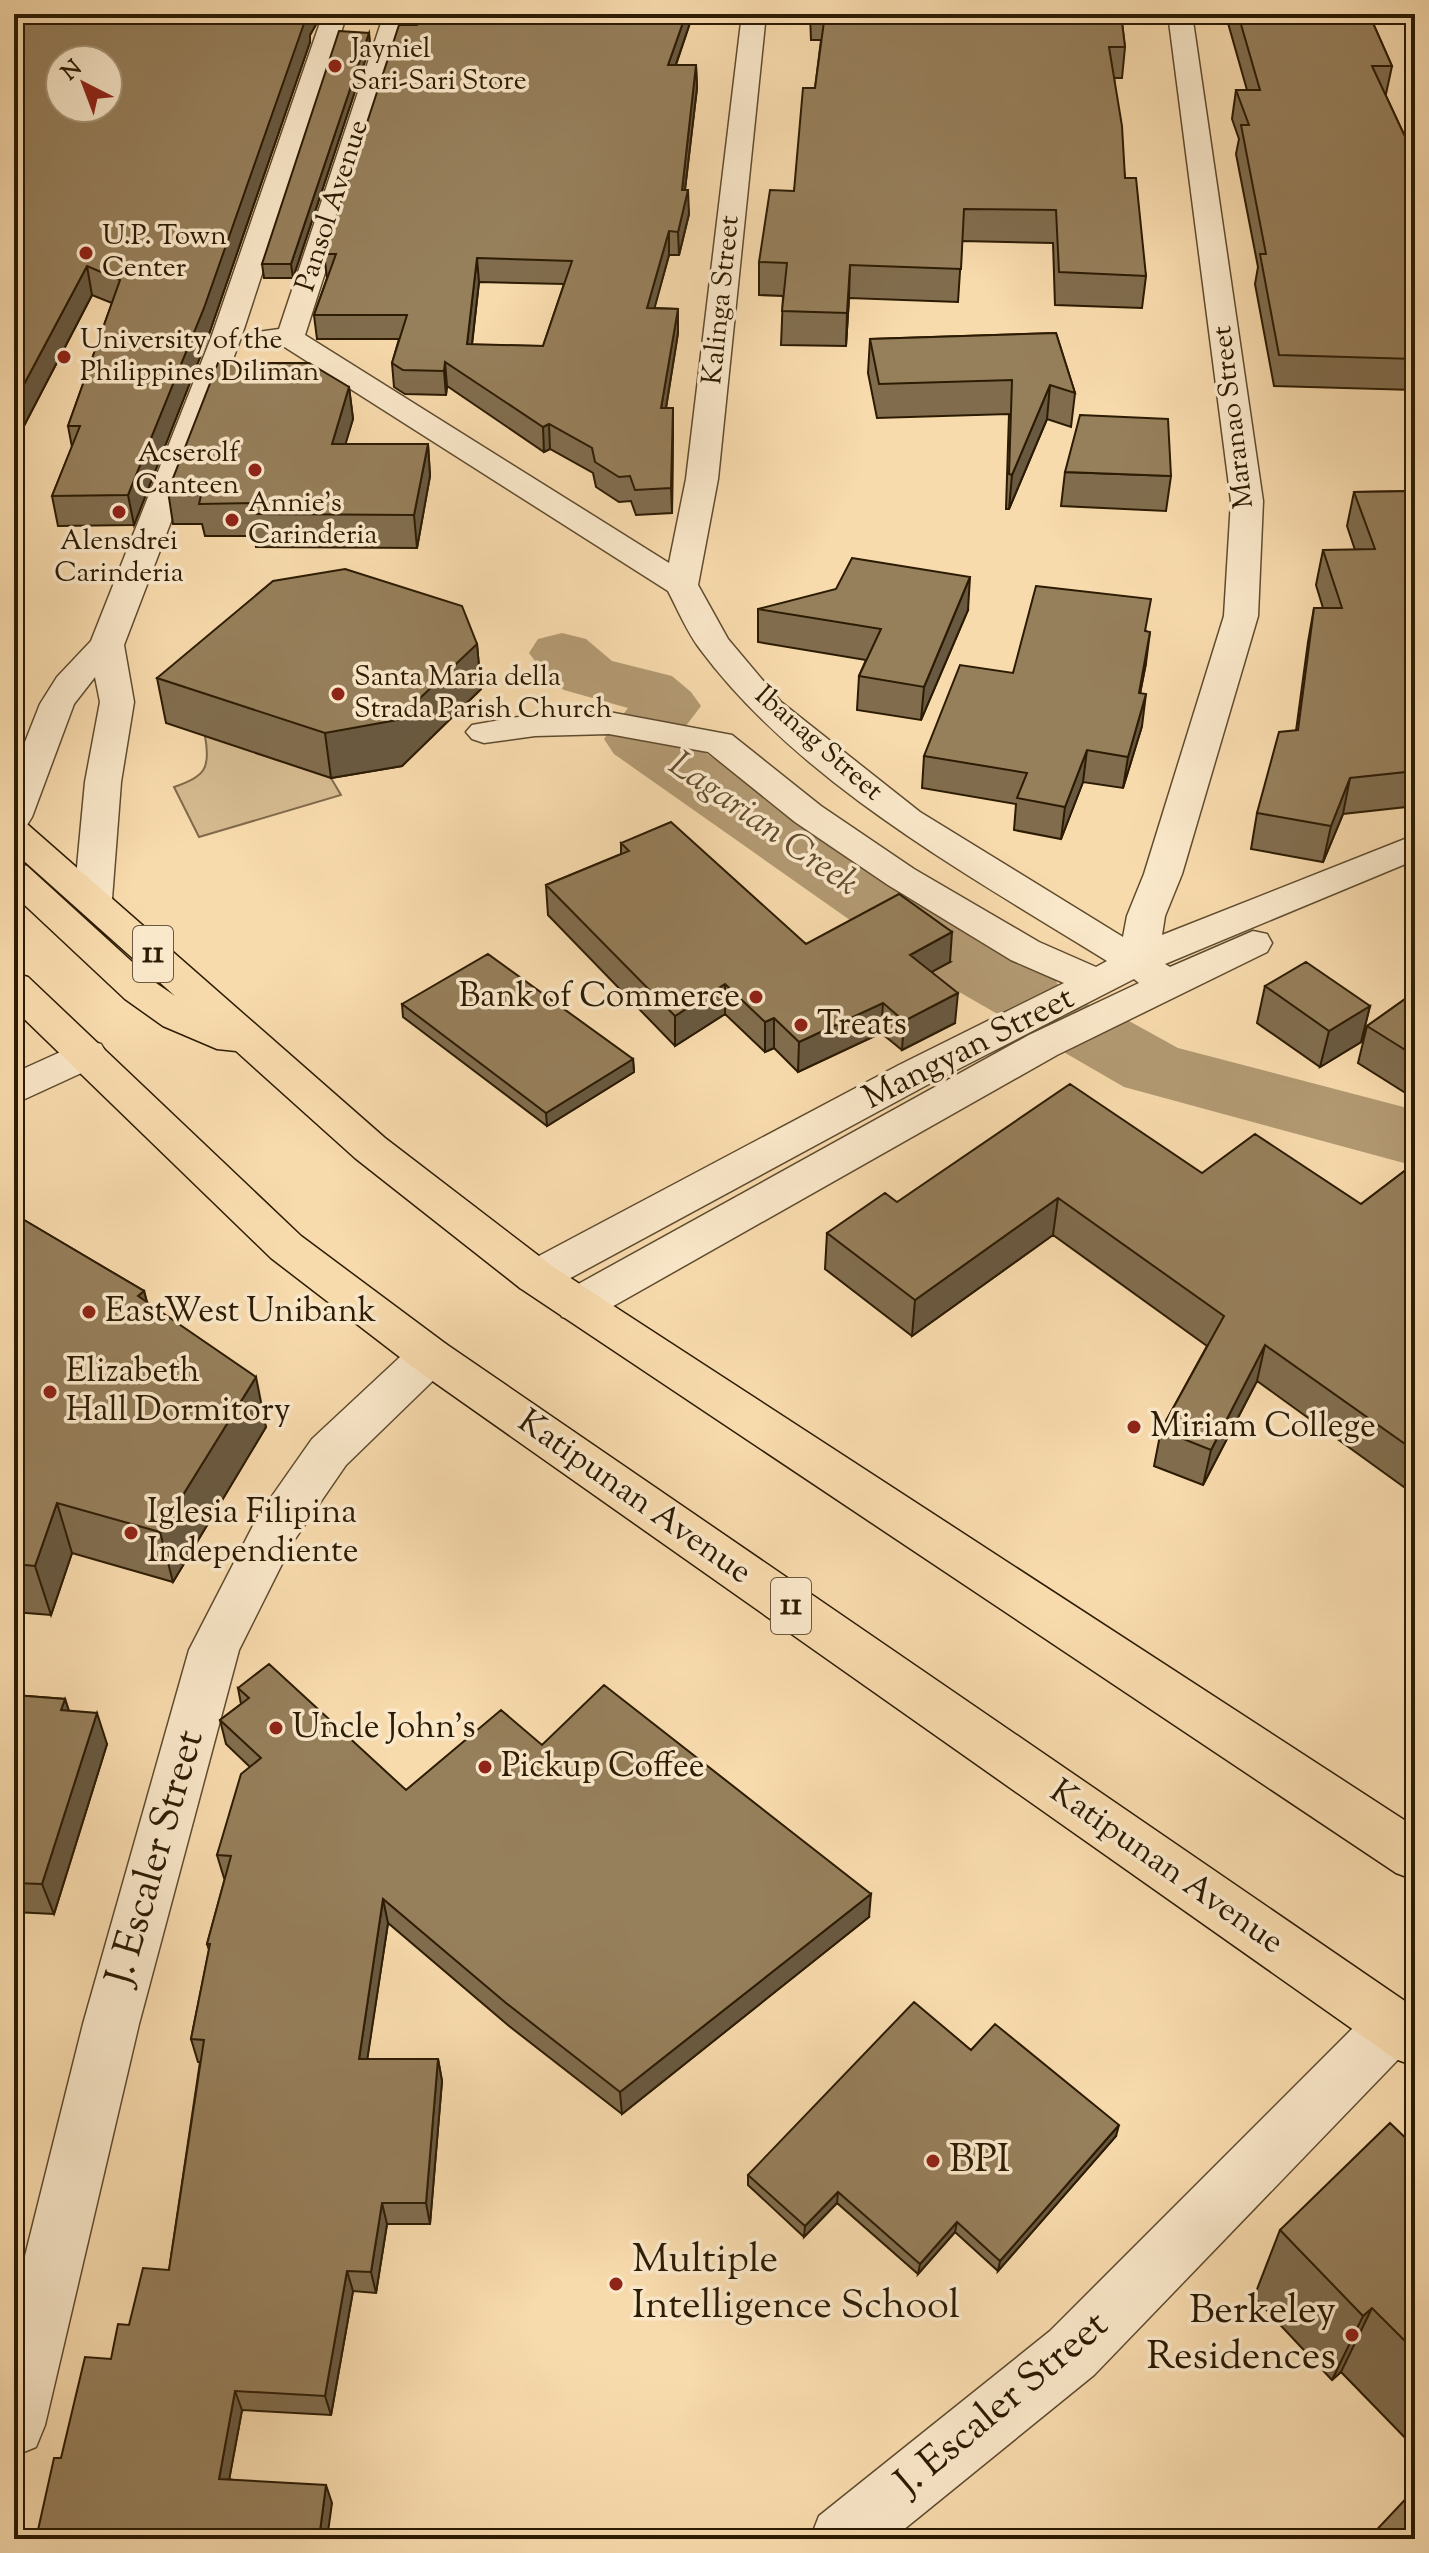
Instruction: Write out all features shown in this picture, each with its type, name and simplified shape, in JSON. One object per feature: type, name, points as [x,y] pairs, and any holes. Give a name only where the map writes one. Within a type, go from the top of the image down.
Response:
[{"type":"main road","name":"11","points":[[14,832],[370,1148],[536,1277],[1415,1856]]},
{"type":"main road","points":[[14,874],[139,990],[177,1017],[263,1052]]},
{"type":"main road","name":"Katipunan Avenue","points":[[14,986],[286,1247],[430,1356],[1405,2032]]},
{"type":"street","name":"Pansol Avenue","points":[[14,817],[57,704],[69,684],[107,645],[226,338],[335,14]]},
{"type":"street","name":"Pansol Avenue","points":[[226,338],[289,337],[396,14]]},
{"type":"street","name":"Kalinga Street","points":[[681,585],[702,479],[754,14]]},
{"type":"street","name":"Maranao Street","points":[[1153,973],[1146,916],[1163,874],[1241,616],[1247,516],[1180,14]]},
{"type":"street","name":"Ibanag Street","points":[[289,337],[681,585],[713,643],[769,709],[907,820],[1153,973]]},
{"type":"street","points":[[93,899],[103,782],[117,702],[107,645]]},
{"type":"street","points":[[484,732],[535,725],[609,723],[719,743],[808,814],[901,877],[1025,951],[1100,983]]},
{"type":"street","name":"Mangyan Street","points":[[578,1305],[1043,1045],[1153,973],[1163,949],[1415,846]]},
{"type":"street","name":"Mangyan Street","points":[[536,1277],[913,1075],[1100,983],[1153,973],[1231,952],[1415,874]]},
{"type":"street","points":[[14,1090],[87,1054]]},
{"type":"street","name":"J. Escaler Street","points":[[14,2425],[111,2024],[214,1650],[275,1530],[329,1452],[430,1356]]},
{"type":"street","name":"J. Escaler Street","points":[[842,2539],[1072,2353],[1405,2032]]},
{"type":"shaded area","points":[[205,736],[331,778],[341,795],[199,837],[174,787],[193,779],[203,770],[207,756]]},
{"type":"building","points":[[14,14],[307,15],[204,308],[128,495],[52,496],[80,426],[68,426],[120,280],[87,266],[14,403]]},
{"type":"building","points":[[420,14],[686,14],[668,65],[696,65],[682,190],[688,190],[678,232],[669,231],[647,308],[678,309],[661,408],[673,408],[671,488],[635,490],[630,476],[619,477],[595,462],[592,448],[549,424],[543,427],[445,362],[444,371],[403,370],[392,363],[407,315],[314,315],[336,254],[324,254],[399,25],[417,25]],"holes":[[[477,258],[572,261],[543,346],[467,344]]]},
{"type":"building","points":[[825,14],[1121,14],[1125,47],[1109,47],[1122,126],[1125,178],[1136,178],[1146,276],[1059,272],[1056,210],[964,209],[961,269],[850,265],[847,313],[782,311],[787,263],[759,262],[770,190],[794,191],[803,88],[815,88]]},
{"type":"building","points":[[1238,14],[1369,14],[1392,66],[1372,66],[1415,158],[1415,359],[1279,355],[1260,254],[1266,254],[1241,125],[1249,125],[1236,90],[1260,90]]},
{"type":"building","points":[[339,31],[369,33],[291,264],[262,264]]},
{"type":"building","points":[[1056,333],[1075,393],[1050,385],[1012,475],[1009,474],[1012,380],[879,384],[870,339]]},
{"type":"building","points":[[218,363],[309,363],[349,387],[332,444],[428,444],[414,515],[251,514],[254,503],[199,504],[202,491],[168,491]]},
{"type":"building","points":[[1080,415],[1168,419],[1171,476],[1065,472]]},
{"type":"building","points":[[1415,491],[1415,771],[1350,778],[1331,826],[1257,813],[1279,732],[1298,730],[1314,608],[1342,608],[1323,550],[1375,549],[1354,492]]},
{"type":"building","points":[[852,558],[970,577],[924,687],[859,676],[881,629],[758,609],[836,589]]},
{"type":"building","points":[[345,569],[462,606],[477,644],[397,720],[325,733],[157,678],[273,581]]},
{"type":"building","points":[[1036,586],[1151,599],[1145,631],[1150,632],[1139,693],[1146,694],[1128,757],[1087,750],[1065,807],[1017,798],[1027,773],[924,756],[960,665],[1013,673]]},
{"type":"building","points":[[671,822],[806,944],[899,894],[952,932],[910,955],[958,993],[904,1021],[883,1003],[799,1042],[774,1018],[765,1022],[725,984],[675,1016],[546,885],[629,851],[621,843]]},
{"type":"building","points":[[488,954],[633,1059],[546,1113],[402,1004]]},
{"type":"building","points":[[1306,962],[1370,1006],[1329,1031],[1265,986]]},
{"type":"building","points":[[1415,992],[1415,1056],[1367,1026]]},
{"type":"building","points":[[1070,1084],[1202,1173],[1255,1134],[1361,1204],[1415,1163],[1415,1451],[1265,1345],[1211,1450],[1161,1430],[1224,1316],[1058,1198],[915,1300],[827,1233],[885,1193],[897,1202]]},
{"type":"building","points":[[14,1214],[144,1291],[138,1296],[256,1377],[160,1532],[57,1503],[35,1566],[14,1564]]},
{"type":"building","points":[[269,1664],[406,1790],[501,1710],[542,1745],[604,1685],[871,1894],[620,2092],[506,2003],[383,1899],[359,2059],[438,2059],[426,2203],[382,2203],[371,2272],[347,2271],[325,2396],[235,2391],[219,2479],[326,2485],[319,2539],[36,2539],[54,2458],[61,2458],[85,2357],[111,2359],[118,2324],[129,2325],[143,2268],[169,2270],[204,2040],[191,2039],[210,1944],[207,1944],[231,1856],[217,1855],[241,1774],[261,1758],[220,1720],[249,1698],[238,1688]]},
{"type":"building","points":[[14,1695],[65,1699],[61,1710],[97,1713],[42,1884],[14,1883]]},
{"type":"building","name":"BPI","points":[[914,2002],[971,2050],[995,2024],[1119,2125],[1000,2261],[957,2222],[920,2264],[838,2192],[805,2226],[748,2175]]},
{"type":"building","points":[[1390,2123],[1415,2147],[1415,2351],[1372,2308],[1363,2316],[1280,2230]]},
{"type":"building","points":[[1415,2489],[1415,2539],[1368,2539]]},
{"type":"waterway","name":"Lagarian Creek","points":[[562,653],[570,663],[588,675],[644,689],[667,706],[639,739],[948,953],[1028,998]]},
{"type":"waterway","name":"Lagarian Creek","points":[[1083,1029],[1152,1068],[1415,1138]]},
{"type":"place","name":"Jayniel Sari-Sari Store","points":[[335,66]]},
{"type":"place","name":"U.P. Town Center","points":[[86,253]]},
{"type":"place","name":"University of the Philippines Diliman","points":[[64,357]]},
{"type":"place","name":"Acserolf Canteen","points":[[255,470]]},
{"type":"place","name":"Alensdrei Carinderia","points":[[119,512]]},
{"type":"place","name":"Annie's Carinderia","points":[[232,520]]},
{"type":"place","name":"Santa Maria della Strada Parish Church","points":[[338,694]]},
{"type":"place","name":"Bank of Commerce","points":[[756,997]]},
{"type":"place","name":"Treats","points":[[801,1025]]},
{"type":"place","name":"EastWest Unibank","points":[[89,1312]]},
{"type":"place","name":"Elizabeth Hall Dormitory","points":[[50,1392]]},
{"type":"place","name":"Miriam College","points":[[1134,1427]]},
{"type":"place","name":"Iglesia Filipina Independiente","points":[[131,1533]]},
{"type":"place","name":"Uncle John's","points":[[276,1728]]},
{"type":"place","name":"Pickup Coffee","points":[[485,1767]]},
{"type":"place","name":"BPI","points":[[933,2161]]},
{"type":"place","name":"Multiple Intelligence School","points":[[616,2284]]},
{"type":"place","name":"Berkeley Residences","points":[[1352,2335]]}]
